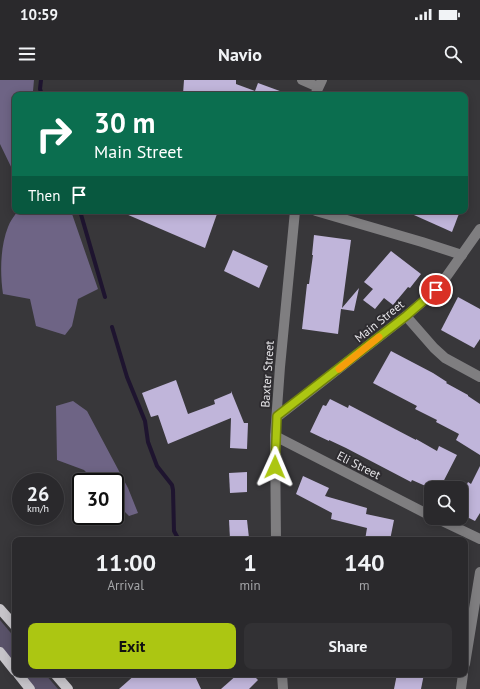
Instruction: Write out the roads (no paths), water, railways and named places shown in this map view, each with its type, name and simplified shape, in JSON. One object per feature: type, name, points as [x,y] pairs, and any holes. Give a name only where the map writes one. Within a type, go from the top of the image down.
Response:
[{"type":"main road","points":[[0,609],[12,623]]},
{"type":"main road","points":[[0,652],[12,666]]},
{"type":"main road","points":[[20,677],[30,689]]},
{"type":"main road","points":[[58,677],[68,689]]},
{"type":"street","points":[[302,80],[318,87]]},
{"type":"street","name":"Baxter Street","points":[[276,537],[275,436],[295,214]]},
{"type":"street","points":[[326,214],[462,255]]},
{"type":"street","name":"Main Street","points":[[277,416],[406,316],[436,290],[480,229]]},
{"type":"street","points":[[406,316],[434,348],[446,358],[480,377]]},
{"type":"street","name":"Eli Street","points":[[275,436],[424,511]]},
{"type":"street","name":"Eli Street","points":[[451,525],[480,539]]},
{"type":"street","points":[[468,646],[480,572]]},
{"type":"street","points":[[282,677],[283,689]]},
{"type":"street","points":[[461,689],[463,677]]},
{"type":"waterway","points":[[41,80],[41,92]]},
{"type":"waterway","points":[[81,214],[105,297]]},
{"type":"waterway","points":[[112,327],[127,377],[145,421],[148,442],[157,466],[172,485],[174,531],[177,537]]}]
